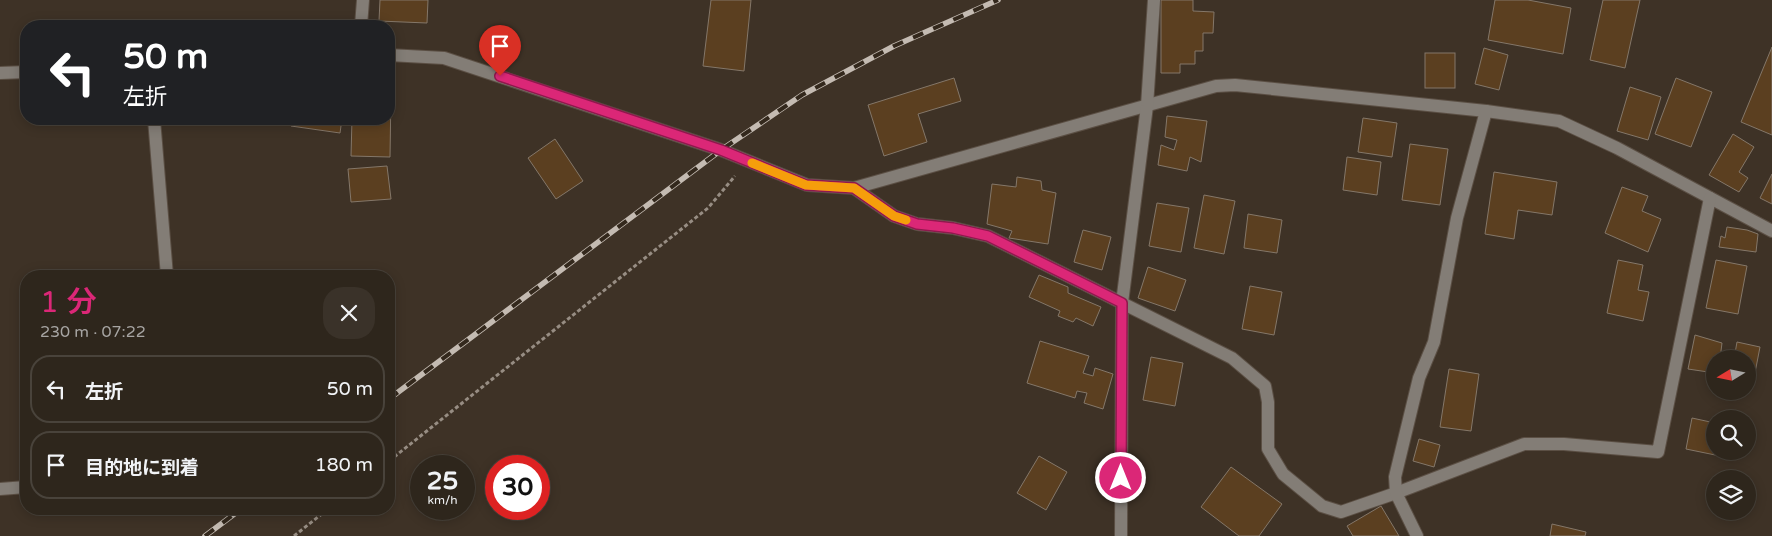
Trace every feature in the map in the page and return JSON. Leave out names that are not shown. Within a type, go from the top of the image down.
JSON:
[{"type":"street","points":[[361,20],[363,0]]},
{"type":"street","points":[[1121,536],[1122,303],[1147,106],[1154,0]]},
{"type":"street","points":[[395,54],[444,58],[721,150],[806,185],[854,188],[1216,86],[1235,85],[1486,110],[1559,121],[1617,148],[1772,231]]},
{"type":"street","points":[[0,73],[20,72]]},
{"type":"street","points":[[1416,536],[1396,493],[1395,477],[1419,378],[1434,342],[1457,218],[1486,110]]},
{"type":"street","points":[[154,125],[167,270]]},
{"type":"street","points":[[854,188],[894,216],[917,224],[953,228],[988,236],[1232,358],[1265,386],[1268,402],[1268,449],[1283,474],[1322,506],[1340,512],[1396,493],[1524,444],[1564,444],[1658,452],[1710,198]]},
{"type":"street","points":[[0,488],[20,487]]},
{"type":"path","points":[[395,456],[708,208],[748,161]]},
{"type":"path","points":[[294,536],[320,515]]},
{"type":"building","points":[[380,0],[428,0],[427,23],[379,20]]},
{"type":"building","points":[[711,0],[751,0],[744,71],[703,66]]},
{"type":"building","points":[[1161,0],[1193,0],[1193,11],[1214,12],[1213,33],[1203,33],[1203,51],[1195,51],[1195,64],[1180,64],[1180,73],[1161,73]]},
{"type":"building","points":[[1495,0],[1528,0],[1571,8],[1563,54],[1488,40]]},
{"type":"building","points":[[1603,0],[1640,0],[1625,68],[1590,60]]},
{"type":"building","points":[[1772,47],[1772,135],[1741,122]]},
{"type":"building","points":[[1484,48],[1508,55],[1499,90],[1475,84]]},
{"type":"building","points":[[1425,53],[1455,53],[1455,88],[1425,88]]},
{"type":"building","points":[[954,78],[961,101],[918,114],[927,142],[884,156],[868,105]]},
{"type":"building","points":[[1676,78],[1712,92],[1691,147],[1655,134]]},
{"type":"building","points":[[1630,87],[1661,97],[1648,140],[1617,131]]},
{"type":"building","points":[[1167,116],[1207,121],[1201,162],[1190,157],[1187,171],[1158,165],[1161,145],[1174,150],[1177,140],[1165,137]]},
{"type":"building","points":[[1363,118],[1397,123],[1392,157],[1358,152]]},
{"type":"building","points":[[291,125],[341,125],[340,133]]},
{"type":"building","points":[[352,125],[390,125],[390,157],[351,156]]},
{"type":"building","points":[[1733,134],[1754,147],[1739,172],[1748,178],[1739,192],[1709,175]]},
{"type":"building","points":[[555,139],[583,181],[556,199],[528,158]]},
{"type":"building","points":[[1410,144],[1448,149],[1440,205],[1402,200]]},
{"type":"building","points":[[1347,157],[1381,162],[1377,195],[1343,190]]},
{"type":"building","points":[[387,166],[391,199],[351,202],[348,169]]},
{"type":"building","points":[[1494,172],[1557,182],[1552,215],[1518,210],[1514,239],[1485,234]]},
{"type":"building","points":[[1772,174],[1772,204],[1760,198]]},
{"type":"building","points":[[1017,177],[1041,181],[1042,190],[1056,193],[1048,244],[1009,238],[1012,231],[987,224],[992,184],[1016,187]]},
{"type":"building","points":[[1622,187],[1648,196],[1642,211],[1661,219],[1648,252],[1605,233]]},
{"type":"building","points":[[1204,195],[1235,201],[1224,254],[1194,248]]},
{"type":"building","points":[[1157,203],[1189,208],[1181,252],[1149,246]]},
{"type":"building","points":[[1248,214],[1282,220],[1277,253],[1244,248]]},
{"type":"building","points":[[1727,227],[1758,234],[1756,252],[1719,247],[1721,236],[1725,238]]},
{"type":"building","points":[[1083,230],[1111,237],[1102,270],[1074,262]]},
{"type":"building","points":[[1618,260],[1643,265],[1638,290],[1649,292],[1643,321],[1607,313]]},
{"type":"building","points":[[1716,260],[1747,266],[1738,314],[1706,308]]},
{"type":"building","points":[[1148,267],[1186,280],[1175,311],[1138,298]]},
{"type":"building","points":[[1039,275],[1068,287],[1068,293],[1101,307],[1093,326],[1076,318],[1073,322],[1058,316],[1060,311],[1029,297]]},
{"type":"building","points":[[1250,286],[1282,292],[1274,335],[1242,329]]},
{"type":"building","points":[[1695,335],[1722,343],[1721,350],[1706,350],[1706,372],[1688,369]]},
{"type":"building","points":[[1040,341],[1089,356],[1083,373],[1093,376],[1095,368],[1113,374],[1103,409],[1084,403],[1087,393],[1077,391],[1075,398],[1027,383]]},
{"type":"building","points":[[1737,342],[1760,347],[1756,368],[1756,350],[1736,350]]},
{"type":"building","points":[[1151,357],[1183,363],[1175,406],[1143,400]]},
{"type":"building","points":[[1449,369],[1479,374],[1471,431],[1440,427]]},
{"type":"building","points":[[1692,418],[1706,421],[1706,453],[1686,449]]},
{"type":"building","points":[[1419,439],[1440,445],[1434,467],[1413,461]]},
{"type":"building","points":[[1039,456],[1067,472],[1046,510],[1017,493]]},
{"type":"building","points":[[1231,467],[1282,504],[1259,536],[1239,536],[1201,507]]},
{"type":"building","points":[[1381,506],[1399,536],[1353,536],[1347,526]]},
{"type":"building","points":[[1552,524],[1586,532],[1585,536],[1550,536]]},
{"type":"railway","points":[[395,394],[721,150],[802,95],[894,46],[998,0]]},
{"type":"railway","points":[[205,536],[233,515]]},
{"type":"slow traffic","points":[[752,163],[806,185],[854,188],[894,216],[906,220]]},
{"type":"route","points":[[500,76],[721,150],[806,185],[854,188],[894,216],[917,224],[953,228],[988,236],[1122,303],[1121,478]]}]
